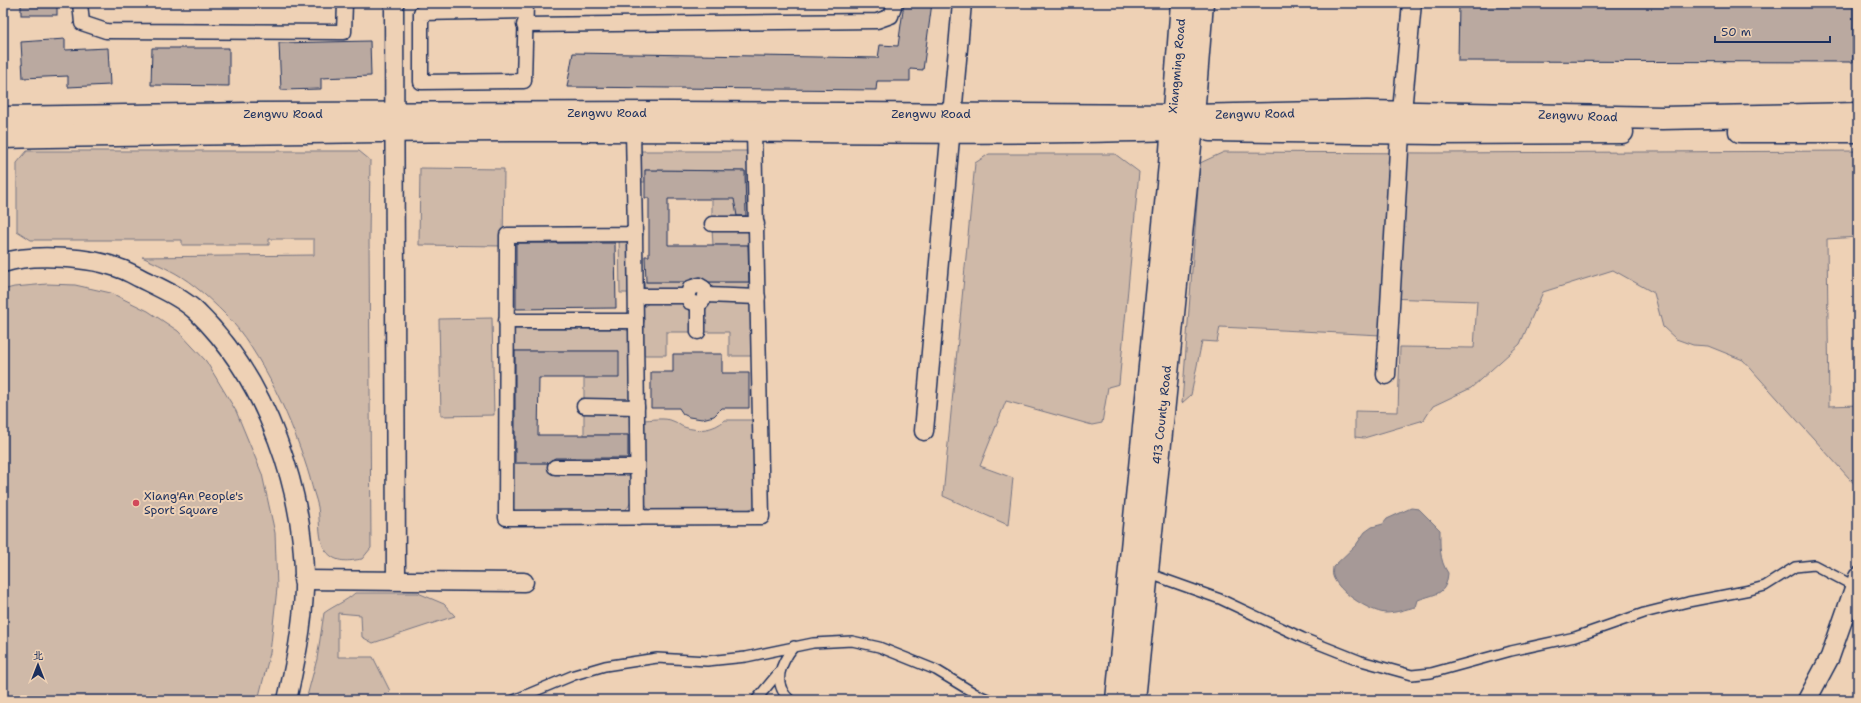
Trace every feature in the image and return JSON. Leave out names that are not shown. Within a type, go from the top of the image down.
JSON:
[{"type":"street","points":[[80,3],[82,23],[106,31],[344,32],[345,3]]},
{"type":"street","points":[[394,3],[396,580]]},
{"type":"street","points":[[524,25],[638,22],[877,21],[892,16],[895,3]]},
{"type":"street","points":[[924,431],[962,3]]},
{"type":"street","name":"Xiangming Road","points":[[1182,3],[1182,122]]},
{"type":"street","name":"Xiangming Road","points":[[1182,122],[1202,3]]},
{"type":"street","points":[[1386,374],[1401,123],[1412,3]]},
{"type":"street","points":[[525,7],[524,81],[421,82],[421,13],[525,7]]},
{"type":"street","name":"Zengwu Road","points":[[3,118],[394,123],[1182,122],[1367,112],[1401,123],[1858,131]]},
{"type":"street","name":"Zengwu Road","points":[[1401,123],[1858,114]]},
{"type":"street","name":"Zengwu Road","points":[[3,137],[394,123],[633,131],[754,131],[951,122]]},
{"type":"street","name":"413 County Road","points":[[1134,700],[1147,573],[1182,122]]},
{"type":"street","name":"413 County Road","points":[[1117,700],[1169,172],[1182,122]]},
{"type":"street","points":[[633,131],[638,518]]},
{"type":"street","points":[[635,234],[507,235],[506,518],[762,517],[754,131]]},
{"type":"street","points":[[712,224],[757,224]]},
{"type":"street","points":[[3,263],[47,257],[79,259],[120,268],[161,288],[196,311],[227,346],[255,392],[287,466],[301,530],[303,580],[296,657],[286,700]]},
{"type":"street","points":[[636,296],[697,298],[758,296]]},
{"type":"street","points":[[697,298],[698,332]]},
{"type":"street","points":[[506,321],[636,321]]},
{"type":"street","points":[[584,406],[637,407]]},
{"type":"street","points":[[555,468],[637,468]]},
{"type":"street","points":[[303,580],[524,582]]},
{"type":"street","points":[[1807,700],[1830,657],[1856,582]]},
{"type":"lane","points":[[1147,573],[1220,599],[1303,638],[1361,661],[1412,674],[1431,673],[1510,651],[1575,637],[1644,613],[1765,586],[1795,566],[1814,565],[1856,582]]},
{"type":"lane","points":[[514,700],[574,674],[604,666],[657,658],[707,661],[746,657],[813,643],[852,641],[879,647],[936,670],[974,693],[990,700]]},
{"type":"lane","points":[[790,700],[784,694],[780,685],[780,671],[784,659],[794,646]]},
{"type":"lane","points":[[756,700],[780,671]]},
{"type":"shaded area","points":[[27,151],[359,151],[370,160],[369,238],[371,548],[362,559],[348,561],[338,560],[330,555],[323,547],[320,536],[319,512],[304,458],[296,437],[276,391],[264,368],[238,328],[213,302],[182,277],[142,257],[314,255],[314,239],[269,239],[269,245],[182,245],[182,240],[31,240],[17,231],[17,163]]},
{"type":"shaded area","points":[[638,151],[751,151],[753,220],[712,220],[712,199],[735,198],[736,209],[746,206],[745,171],[645,170],[645,182],[639,182]]},
{"type":"shaded area","points":[[1858,151],[1858,237],[1827,239],[1829,406],[1858,405],[1858,488],[1743,360],[1708,346],[1693,345],[1676,339],[1663,327],[1654,293],[1613,270],[1543,292],[1520,344],[1471,388],[1433,406],[1424,420],[1364,438],[1355,437],[1355,411],[1398,412],[1400,347],[1474,348],[1477,301],[1384,298],[1381,335],[1220,327],[1217,342],[1202,341],[1191,395],[1182,403],[1200,163],[1224,152],[1432,153]]},
{"type":"shaded area","points":[[989,154],[1115,154],[1139,172],[1119,384],[1108,387],[1102,423],[1092,425],[1006,401],[980,466],[1013,478],[1008,525],[943,496],[975,163]]},
{"type":"shaded area","points":[[420,168],[504,169],[503,246],[419,245]]},
{"type":"shaded area","points":[[753,228],[750,290],[645,290],[644,282],[749,282],[748,245],[713,245],[712,229]]},
{"type":"shaded area","points":[[619,236],[632,236],[632,293],[620,293]]},
{"type":"shaded area","name":"Xiang'An People's Sport Square","points":[[47,284],[75,285],[111,293],[148,311],[178,331],[206,361],[236,411],[262,474],[275,533],[277,588],[270,653],[258,700],[3,700],[3,290],[14,287]]},
{"type":"shaded area","points":[[713,301],[748,302],[753,308],[753,356],[729,356],[729,332],[704,332],[704,308]]},
{"type":"shaded area","points":[[686,302],[692,310],[692,332],[666,332],[666,355],[644,355],[643,307],[649,303]]},
{"type":"shaded area","points":[[492,318],[494,415],[441,416],[439,319]]},
{"type":"shaded area","points":[[510,329],[621,329],[631,331],[633,400],[584,399],[584,378],[619,351],[513,351],[513,463],[548,463],[548,472],[632,472],[632,495],[626,510],[621,513],[523,515],[515,511],[509,502]]},
{"type":"shaded area","points":[[584,412],[632,413],[632,463],[628,463],[628,435],[584,435]]},
{"type":"shaded area","points":[[666,419],[689,429],[700,430],[716,426],[725,420],[755,420],[757,499],[754,507],[746,511],[656,513],[648,509],[644,503],[642,420]]},
{"type":"shaded area","points":[[1411,508],[1419,509],[1440,530],[1443,563],[1448,573],[1445,586],[1439,592],[1418,600],[1416,607],[1385,613],[1371,609],[1355,600],[1341,588],[1333,576],[1333,567],[1356,545],[1365,532],[1372,527],[1383,524],[1387,519]]},
{"type":"shaded area","points":[[355,593],[418,593],[444,604],[455,616],[373,643],[362,637],[361,615],[338,613],[338,657],[373,657],[390,691],[376,700],[306,700],[317,659],[324,613]]},
{"type":"building","points":[[21,3],[57,3],[57,15],[21,15]]},
{"type":"building","points":[[904,3],[932,3],[923,70],[910,69],[910,81],[877,81],[876,90],[567,87],[573,53],[878,58],[880,45],[898,46]]},
{"type":"building","points":[[1459,3],[1853,3],[1853,62],[1458,61]]},
{"type":"building","points":[[65,39],[65,50],[108,48],[110,85],[68,87],[68,76],[23,78],[21,42]]},
{"type":"building","points":[[370,41],[371,76],[321,78],[321,89],[281,90],[279,43]]},
{"type":"building","points":[[152,48],[229,48],[229,86],[151,85]]},
{"type":"building","points":[[645,170],[745,171],[746,216],[737,216],[734,199],[668,199],[668,245],[748,245],[749,282],[709,282],[700,277],[684,282],[646,282],[645,256],[649,256],[649,198],[645,198]]},
{"type":"building","points":[[516,243],[615,243],[616,308],[516,309]]},
{"type":"building","points":[[515,351],[619,351],[619,378],[539,378],[538,435],[628,435],[628,458],[555,458],[547,463],[515,463]]},
{"type":"building","points":[[673,354],[722,354],[722,373],[749,373],[749,408],[722,408],[714,416],[702,419],[689,417],[683,414],[679,408],[651,408],[651,372],[673,372]]},
{"type":"place","name":"Xiang'An People's Sport Square","points":[[136,503]]}]
